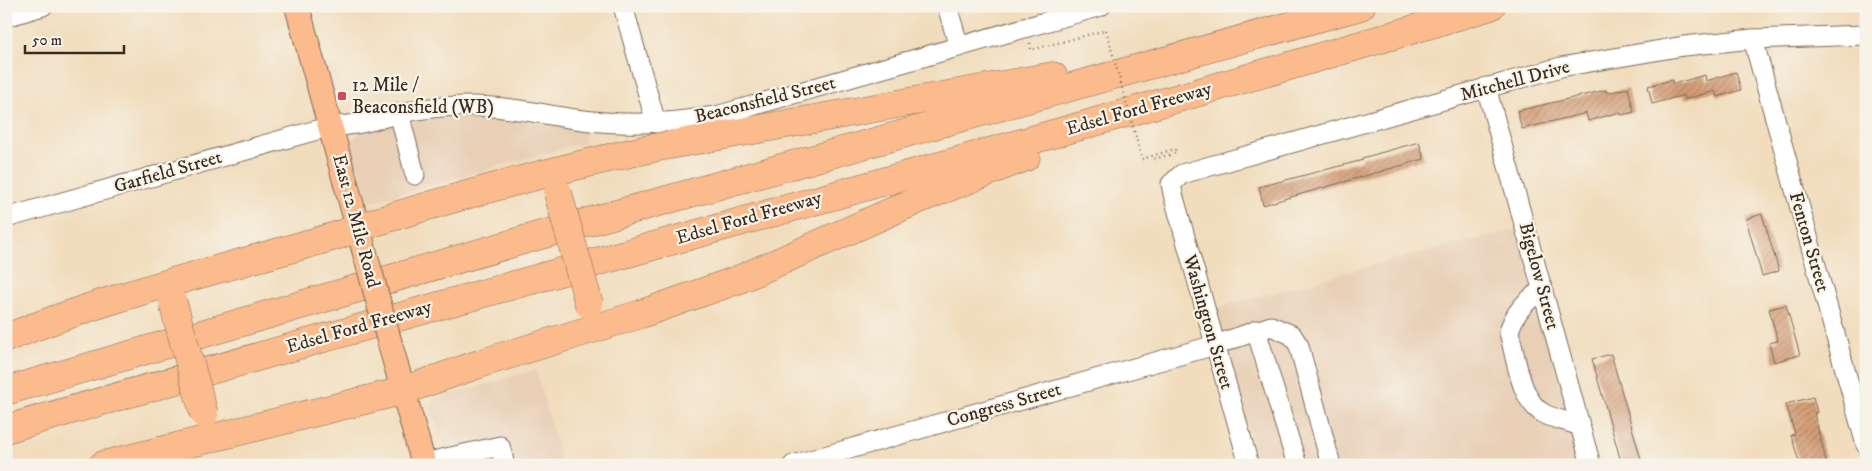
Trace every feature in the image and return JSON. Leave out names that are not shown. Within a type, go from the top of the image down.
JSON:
[{"type":"highway","points":[[6,338],[79,311],[178,291],[360,237],[548,185],[653,148],[1043,78],[1092,67],[1267,19],[1338,6]]},
{"type":"highway","name":"Edsel Ford Freeway","points":[[6,391],[541,235],[1360,6]]},
{"type":"highway","name":"Edsel Ford Freeway","points":[[6,429],[266,353],[1151,106],[1491,6]]},
{"type":"highway","points":[[102,465],[402,391],[464,369],[582,333],[740,279],[922,198],[1036,153],[1098,132],[1151,106]]},
{"type":"highway","points":[[548,185],[589,304],[589,320],[582,333]]},
{"type":"highway","points":[[178,291],[204,414],[212,427],[228,434]]},
{"type":"main road","name":"East 12 Mile Road","points":[[297,6],[402,391],[424,464]]},
{"type":"street","points":[[6,17],[43,6]]},
{"type":"street","points":[[624,6],[656,123]]},
{"type":"street","points":[[947,6],[958,47]]},
{"type":"street","name":"Beaconsfield Street","points":[[331,126],[353,126],[399,113],[471,106],[504,108],[584,120],[656,123],[720,115],[1102,6]]},
{"type":"street","name":"Mitchell Drive","points":[[1175,179],[1198,168],[1486,87],[1561,68],[1619,56],[1753,39],[1866,35]]},
{"type":"street","name":"Fenton Street","points":[[1753,39],[1866,445]]},
{"type":"street","name":"Bigelow Street","points":[[1486,87],[1591,465]]},
{"type":"street","points":[[399,113],[415,175]]},
{"type":"street","name":"Garfield Street","points":[[6,218],[331,126]]},
{"type":"street","name":"Washington Street","points":[[1175,179],[1171,184],[1173,194],[1249,465]]},
{"type":"street","points":[[1543,289],[1524,303],[1511,324],[1509,332],[1524,388],[1527,397],[1534,407],[1545,414],[1580,426]]},
{"type":"street","name":"Congress Street","points":[[793,465],[1215,345],[1271,326],[1282,329],[1292,335],[1299,346],[1331,465]]},
{"type":"street","points":[[1256,330],[1297,465]]},
{"type":"street","points":[[424,464],[468,459],[500,446],[505,465]]},
{"type":"path","points":[[1025,28],[1032,50],[1106,30],[1142,160],[1175,149],[1176,153],[1151,160]]},
{"type":"shaded area","points":[[477,115],[585,130],[585,142],[371,202],[365,195],[350,146],[351,141],[359,134],[414,120]]},
{"type":"shaded area","points":[[1518,229],[1583,465],[1258,465],[1214,309],[1384,262]]},
{"type":"shaded area","points":[[536,370],[562,465],[447,465],[432,410],[434,399]]},
{"type":"building","points":[[1736,72],[1741,90],[1717,97],[1715,91],[1685,99],[1684,95],[1652,104],[1648,86],[1672,80],[1673,84],[1705,75],[1706,81]]},
{"type":"building","points":[[1628,88],[1634,112],[1621,115],[1620,112],[1588,121],[1586,113],[1522,129],[1517,111],[1606,90],[1607,93]]},
{"type":"building","points":[[1419,142],[1424,159],[1263,205],[1259,187],[1363,160],[1362,158]]},
{"type":"building","points":[[1762,214],[1779,271],[1762,276],[1746,219]]},
{"type":"building","points":[[1786,305],[1800,355],[1774,362],[1769,343],[1778,341],[1769,309]]},
{"type":"building","points":[[1611,354],[1642,463],[1636,465],[1622,465],[1592,359]]},
{"type":"building","points":[[1813,397],[1817,412],[1814,413],[1827,465],[1800,465],[1791,435],[1795,434],[1786,404]]},
{"type":"place","name":"12 Mile / Beaconsfield (WB)","points":[[342,96]]}]
